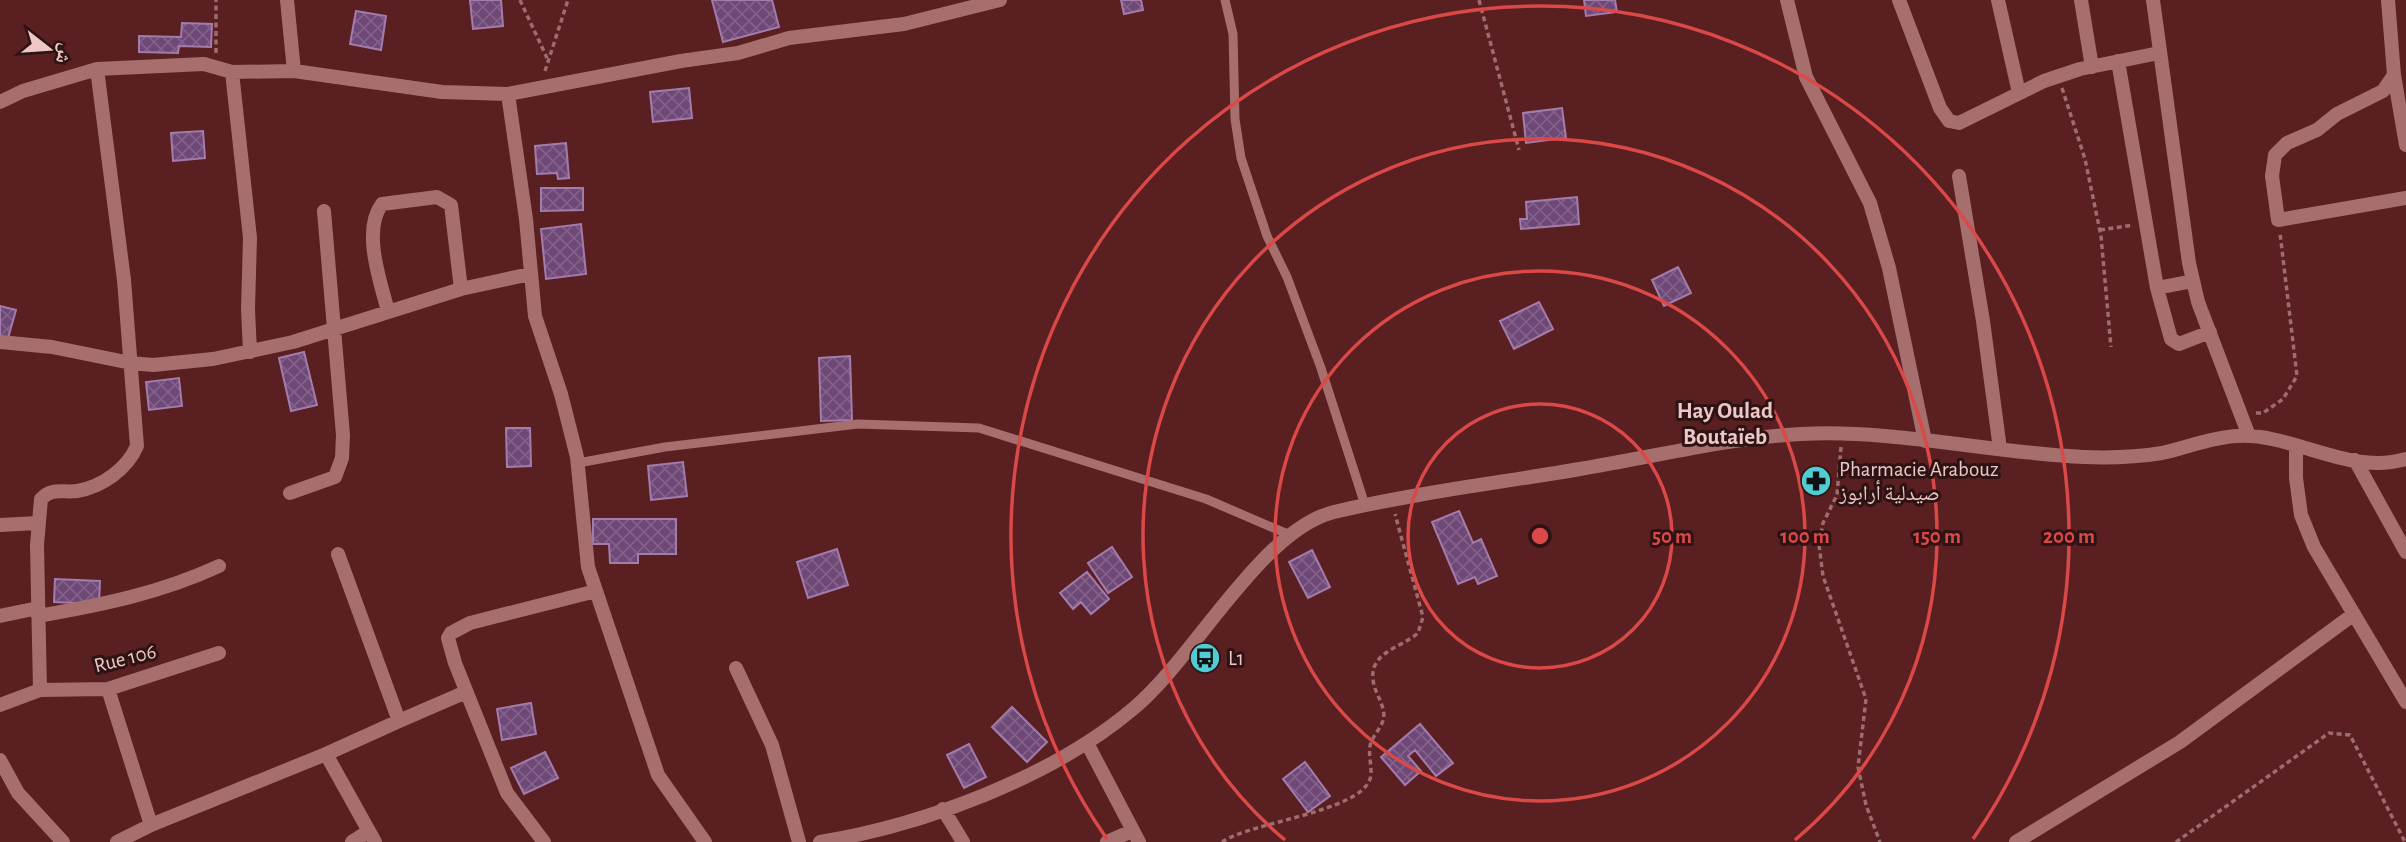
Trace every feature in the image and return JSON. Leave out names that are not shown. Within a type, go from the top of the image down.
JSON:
[{"type":"street","points":[[287,0],[293,71]]},
{"type":"street","points":[[0,102],[23,91],[97,69],[216,65],[232,72],[293,71],[443,92],[509,94],[708,56],[738,53],[789,38],[904,24],[1000,0]]},
{"type":"street","points":[[1787,0],[1806,77],[1870,203],[1889,268],[1925,441]]},
{"type":"street","points":[[1899,0],[1940,108],[1948,121],[1959,123],[2058,76],[2159,53]]},
{"type":"street","points":[[1998,0],[2019,93]]},
{"type":"street","points":[[2081,0],[2092,67]]},
{"type":"street","points":[[2152,0],[2193,281],[2249,436]]},
{"type":"street","points":[[2388,0],[2393,75],[2406,145]]},
{"type":"street","points":[[2119,61],[2157,288],[2171,339],[2179,344],[2210,332]]},
{"type":"street","points":[[40,690],[37,523],[41,499],[46,493],[89,488],[121,471],[132,459],[138,446],[116,207],[97,69]]},
{"type":"street","points":[[232,72],[250,227],[250,352]]},
{"type":"street","points":[[2393,75],[2383,91],[2337,114],[2316,130],[2287,143],[2275,155],[2272,176],[2278,220],[2406,198]]},
{"type":"street","points":[[509,94],[526,219],[535,316],[561,394],[578,463],[586,549],[596,591],[658,775],[705,842]]},
{"type":"street","points":[[1959,176],[1983,321],[2000,449]]},
{"type":"street","points":[[387,311],[373,227],[375,214],[382,204],[437,197],[450,205],[461,289]]},
{"type":"street","points":[[290,493],[335,477],[342,458],[343,435],[324,211]]},
{"type":"street","points":[[0,342],[52,347],[131,363],[176,363],[250,352],[335,330],[461,289],[530,274]]},
{"type":"street","points":[[2157,288],[2193,281]]},
{"type":"street","points":[[820,842],[858,836],[943,809],[1038,769],[1087,743],[1135,707],[1182,661],[1258,565],[1290,535],[1326,514],[1391,500],[1752,437],[1807,433],[1925,441],[2087,457],[2156,454],[2232,436],[2249,436],[2371,463],[2406,459]]},
{"type":"street","points":[[2296,447],[2301,515],[2314,547],[2406,702]]},
{"type":"street","points":[[2356,460],[2406,552]]},
{"type":"street","points":[[0,525],[37,523]]},
{"type":"street","points":[[338,554],[399,721]]},
{"type":"street","points":[[0,616],[114,603],[190,580],[219,566]]},
{"type":"street","points":[[544,842],[507,793],[450,647],[451,632],[470,623],[596,591]]},
{"type":"street","points":[[2016,842],[2180,742],[2354,614]]},
{"type":"street","name":"Rue 106","points":[[0,705],[40,690],[108,689],[219,653]]},
{"type":"street","points":[[736,668],[772,746],[799,842]]},
{"type":"street","points":[[108,689],[150,825]]},
{"type":"street","points":[[117,842],[150,825],[326,754],[466,692]]},
{"type":"street","points":[[1087,743],[1135,836],[1107,842]]},
{"type":"street","points":[[326,754],[372,836],[352,842]]},
{"type":"street","points":[[0,760],[18,793],[63,842]]},
{"type":"street","points":[[943,809],[963,842]]},
{"type":"lane","points":[[1225,0],[1233,34],[1235,119],[1241,159],[1267,236],[1287,277],[1321,368],[1365,505]]},
{"type":"lane","points":[[578,463],[665,447],[858,424],[979,428],[1206,499],[1290,535]]},
{"type":"path","points":[[216,0],[216,65]]},
{"type":"path","points":[[520,0],[548,60]]},
{"type":"path","points":[[543,87],[548,60],[568,0]]},
{"type":"path","points":[[1479,0],[1519,150]]},
{"type":"path","points":[[2058,76],[2085,159],[2097,218],[2112,347]]},
{"type":"path","points":[[2242,415],[2263,413],[2283,399],[2297,376],[2278,220]]},
{"type":"path","points":[[1842,435],[1839,485],[1823,523],[1819,545],[1823,576],[1866,699],[1858,767],[1866,805],[1880,842]]},
{"type":"path","points":[[1222,842],[1240,831],[1340,803],[1361,790],[1369,780],[1370,748],[1384,717],[1373,684],[1373,669],[1388,650],[1418,633],[1423,617],[1391,500]]},
{"type":"path","points":[[2176,842],[2329,733],[2340,732],[2350,735],[2405,842]]},
{"type":"building","points":[[470,0],[501,0],[503,26],[473,29]]},
{"type":"building","points":[[712,0],[772,0],[779,27],[723,42]]},
{"type":"building","points":[[1121,0],[1141,0],[1143,10],[1124,14]]},
{"type":"building","points":[[1584,0],[1615,0],[1617,12],[1586,16]]},
{"type":"building","points":[[356,11],[386,16],[381,50],[350,44]]},
{"type":"building","points":[[182,23],[212,24],[211,47],[179,46],[178,53],[139,52],[139,36],[181,37]]},
{"type":"building","points":[[689,88],[692,118],[653,122],[650,92]]},
{"type":"building","points":[[1562,108],[1566,138],[1526,143],[1523,113]]},
{"type":"building","points":[[203,131],[205,158],[173,161],[171,133]]},
{"type":"building","points":[[566,143],[569,178],[558,179],[557,173],[537,174],[535,146]]},
{"type":"building","points":[[541,188],[583,188],[583,210],[541,211]]},
{"type":"building","points":[[1577,197],[1579,224],[1521,229],[1520,219],[1527,219],[1526,202]]},
{"type":"building","points":[[581,224],[586,274],[546,279],[541,229]]},
{"type":"building","points":[[1678,267],[1691,293],[1664,306],[1652,280]]},
{"type":"building","points":[[1539,302],[1553,329],[1514,349],[1500,321]]},
{"type":"building","points":[[0,306],[16,310],[8,338],[0,336]]},
{"type":"building","points":[[304,352],[317,405],[291,411],[279,358]]},
{"type":"building","points":[[850,356],[852,420],[821,421],[819,358]]},
{"type":"building","points":[[179,378],[182,406],[149,410],[146,382]]},
{"type":"building","points":[[506,428],[530,428],[531,466],[507,467]]},
{"type":"building","points":[[683,462],[687,496],[651,500],[648,466]]},
{"type":"building","points":[[1459,511],[1473,543],[1481,539],[1497,576],[1478,584],[1475,577],[1458,584],[1432,522]]},
{"type":"building","points":[[593,519],[676,519],[676,554],[638,554],[638,563],[610,563],[609,544],[593,544]]},
{"type":"building","points":[[1112,547],[1132,577],[1108,593],[1088,563]]},
{"type":"building","points":[[837,549],[848,585],[808,598],[797,562]]},
{"type":"building","points":[[1312,550],[1330,587],[1308,598],[1289,562]]},
{"type":"building","points":[[1087,572],[1109,599],[1091,614],[1081,602],[1073,609],[1060,593]]},
{"type":"building","points":[[55,579],[100,581],[99,604],[54,602]]},
{"type":"building","points":[[531,703],[536,734],[502,740],[497,709]]},
{"type":"building","points":[[1012,707],[1047,742],[1027,762],[992,727]]},
{"type":"building","points":[[1420,724],[1453,763],[1436,776],[1415,750],[1408,756],[1421,771],[1405,785],[1381,757]]},
{"type":"building","points":[[969,744],[986,777],[964,788],[947,755]]},
{"type":"building","points":[[545,752],[558,778],[524,794],[511,768]]},
{"type":"building","points":[[1305,762],[1330,796],[1308,812],[1283,779]]},
{"type":"place","name":"Pharmacie Arabouz صيدلية أرابوز","points":[[1816,481]]},
{"type":"place","name":"L1","points":[[1205,658]]},
{"type":"district","name":"Hay Oulad Boutaïeb","points":[[1725,423]]}]
